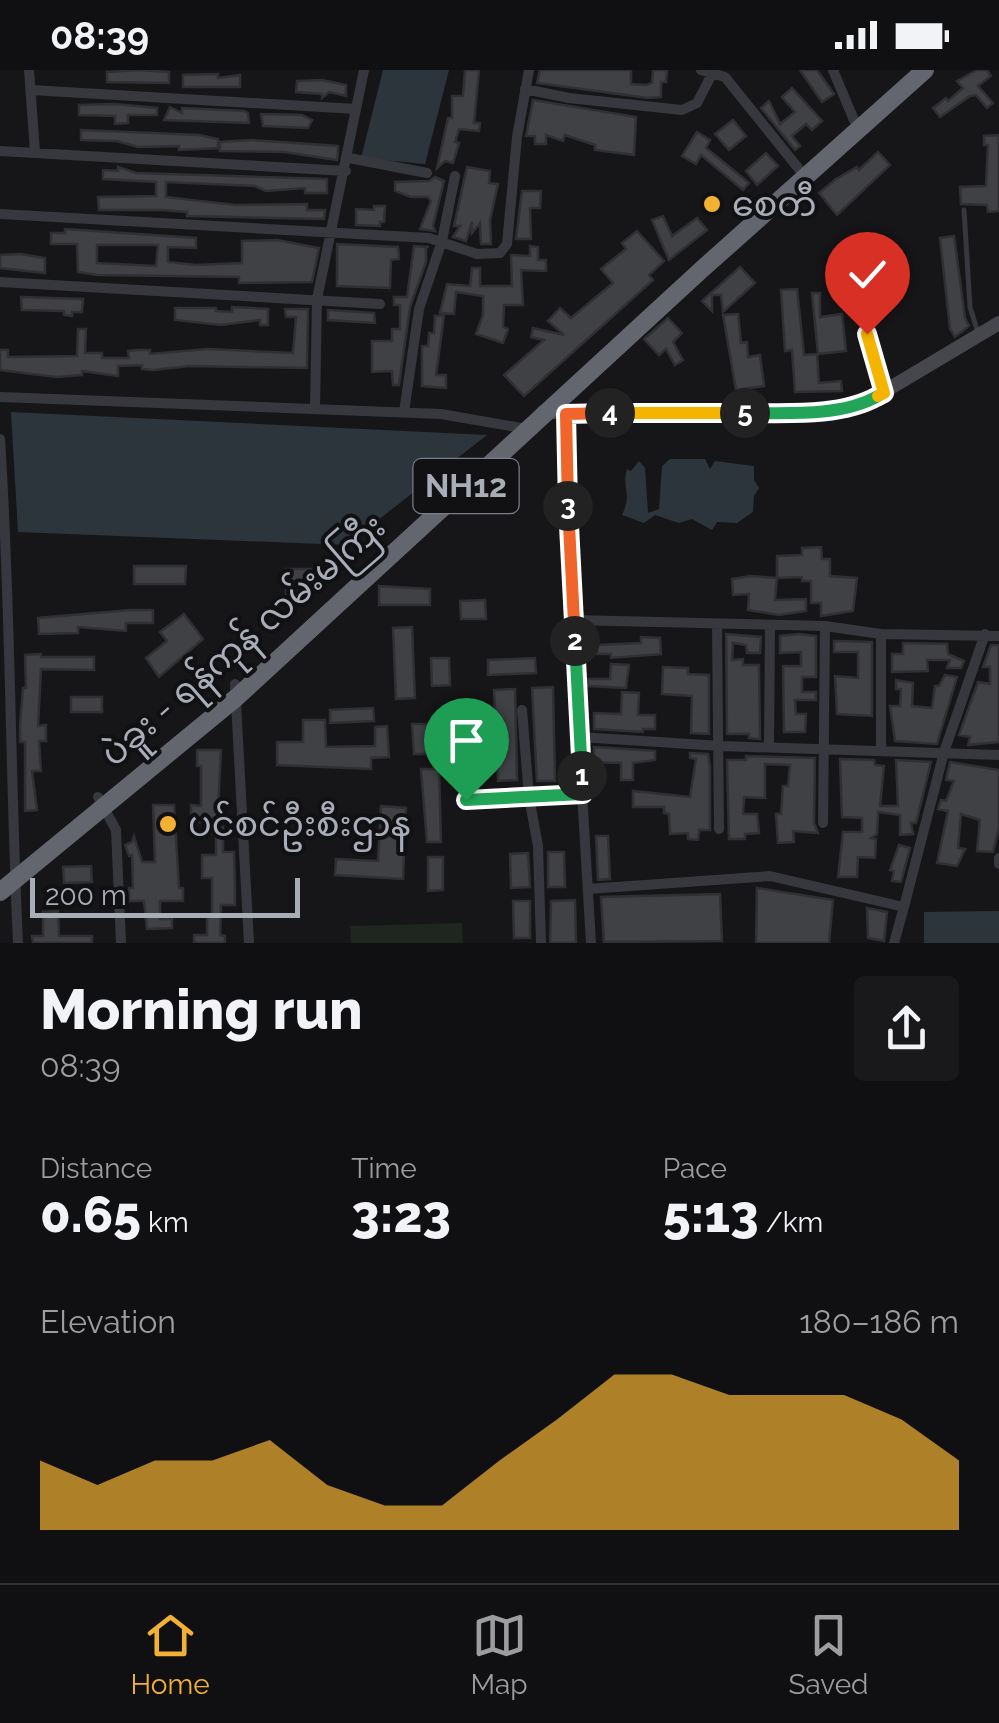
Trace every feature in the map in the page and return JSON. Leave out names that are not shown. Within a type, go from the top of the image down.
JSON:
[{"type":"highway","name":"ပဲခူး - ရန်ကုန် လမ်းမကြီး","points":[[550,413],[800,169],[908,70]]},
{"type":"highway","name":"ပဲခူး - ရန်ကုန် လမ်းမကြီး","points":[[0,892],[10,876],[236,691],[523,428],[550,413],[925,70]]},
{"type":"street","points":[[30,70],[35,152]]},
{"type":"street","points":[[315,408],[318,299],[364,70]]},
{"type":"street","points":[[0,214],[331,231],[442,242],[477,254],[500,254],[506,244],[530,70]]},
{"type":"street","points":[[833,70],[854,120]]},
{"type":"street","points":[[525,89],[569,98],[682,110],[698,102],[707,71],[724,78],[800,169]]},
{"type":"street","points":[[31,90],[356,109]]},
{"type":"street","points":[[0,151],[346,171]]},
{"type":"street","points":[[348,158],[427,172]]},
{"type":"street","points":[[404,412],[419,309],[442,242],[456,176]]},
{"type":"street","points":[[0,282],[380,304]]},
{"type":"street","points":[[591,943],[574,620],[550,413],[803,412],[865,403],[999,324]]},
{"type":"street","points":[[0,397],[441,414],[523,428]]},
{"type":"street","points":[[0,439],[4,707],[14,800],[10,876],[18,943]]},
{"type":"street","points":[[574,620],[824,626],[881,634],[999,636]]},
{"type":"street","points":[[717,624],[719,830]]},
{"type":"street","points":[[769,746],[770,625]]},
{"type":"street","points":[[822,823],[824,626]]},
{"type":"street","points":[[880,750],[881,634]]},
{"type":"street","points":[[894,943],[944,752],[985,634]]},
{"type":"street","points":[[236,691],[248,943]]},
{"type":"street","points":[[522,710],[529,797],[538,846],[542,943]]},
{"type":"street","points":[[580,737],[999,755]]},
{"type":"street","points":[[466,800],[583,794]]},
{"type":"street","points":[[0,800],[14,800]]},
{"type":"street","points":[[101,800],[116,830],[122,943]]},
{"type":"street","points":[[588,889],[770,876],[904,908]]},
{"type":"lane","points":[[964,210],[970,307],[978,336]]},
{"type":"lane","points":[[884,288],[867,334],[884,393]]},
{"type":"shaded area","points":[[383,70],[449,70],[425,164],[361,158]]},
{"type":"shaded area","points":[[11,412],[487,435],[346,545],[18,532]]},
{"type":"shaded area","points":[[670,459],[705,459],[710,469],[715,461],[754,466],[754,480],[759,488],[753,512],[737,523],[717,522],[712,530],[692,519],[679,523],[655,515],[644,523],[622,515],[627,501],[627,469],[631,471],[639,461],[645,468],[648,513],[659,509],[662,466]]},
{"type":"shaded area","points":[[999,911],[999,943],[924,943],[924,912]]},
{"type":"shaded area","points":[[462,923],[463,943],[351,943],[350,926]]},
{"type":"building","points":[[465,70],[479,70],[474,123],[480,123],[479,131],[459,129],[453,163],[445,161],[437,168],[448,118],[452,118],[452,96],[463,96]]},
{"type":"building","points":[[540,70],[631,70],[631,84],[647,85],[652,83],[653,70],[667,70],[666,82],[661,82],[661,97],[648,98],[537,83]]},
{"type":"building","points":[[800,70],[817,70],[834,94],[822,102]]},
{"type":"building","points":[[977,70],[987,70],[991,76],[978,86],[993,103],[987,108],[976,95],[970,96],[940,117],[933,108],[963,88],[957,81]]},
{"type":"building","points":[[107,72],[169,72],[169,83],[107,82]]},
{"type":"building","points":[[218,74],[218,78],[240,75],[240,87],[183,87],[183,75]]},
{"type":"building","points":[[322,80],[346,85],[346,96],[329,92],[322,98],[322,94],[296,92],[297,81]]},
{"type":"building","points":[[792,88],[822,121],[812,130],[806,124],[792,136],[800,146],[795,150],[761,108],[769,101],[780,124],[795,112],[782,97]]},
{"type":"building","points":[[533,100],[636,117],[634,155],[595,150],[595,145],[565,135],[563,141],[546,135],[546,144],[535,144],[535,136],[526,136]]},
{"type":"building","points":[[79,105],[157,108],[157,115],[128,115],[128,123],[115,124],[115,116],[79,115]]},
{"type":"building","points":[[170,107],[182,113],[182,108],[244,111],[249,123],[164,120]]},
{"type":"building","points":[[261,114],[302,115],[312,120],[308,128],[263,126]]},
{"type":"building","points":[[733,120],[746,136],[729,150],[715,134]]},
{"type":"building","points":[[81,130],[199,135],[218,139],[218,148],[179,150],[179,146],[138,147],[117,141],[81,140]]},
{"type":"building","points":[[697,132],[710,140],[706,148],[749,183],[743,190],[701,155],[696,164],[682,156]]},
{"type":"building","points":[[999,135],[999,211],[988,212],[987,205],[961,204],[960,187],[986,186],[988,145],[984,145],[984,136]]},
{"type":"building","points":[[251,140],[338,146],[337,160],[284,152],[220,151],[220,142]]},
{"type":"building","points":[[878,152],[890,165],[837,215],[819,193],[836,179],[857,167],[859,170]]},
{"type":"building","points":[[766,153],[778,166],[757,185],[746,171]]},
{"type":"building","points":[[118,167],[136,173],[327,179],[327,193],[305,193],[305,188],[266,191],[255,186],[166,182],[166,197],[235,205],[307,204],[307,210],[325,210],[324,219],[99,210],[98,197],[156,196],[156,182],[103,179],[103,170],[118,171]]},
{"type":"building","points":[[467,167],[490,171],[489,183],[498,184],[490,220],[491,244],[481,244],[480,223],[472,233],[472,222],[466,241],[453,237],[460,226],[454,226]]},
{"type":"building","points":[[435,177],[444,181],[435,231],[420,229],[431,201],[428,197],[411,197],[395,191],[395,182],[429,181]]},
{"type":"building","points":[[522,191],[541,191],[540,208],[530,208],[531,239],[516,239]]},
{"type":"building","points":[[374,206],[385,206],[384,222],[380,226],[356,225],[356,209],[374,210]]},
{"type":"building","points":[[663,216],[672,236],[697,218],[707,230],[669,260],[652,220]]},
{"type":"building","points":[[65,229],[196,238],[196,248],[168,247],[168,262],[196,265],[242,263],[242,241],[277,240],[319,248],[312,282],[239,283],[239,277],[97,275],[78,272],[77,244],[51,244],[51,233],[65,233]],"holes":[[[97,245],[158,245],[156,266],[97,263]]]},
{"type":"building","points":[[637,231],[664,261],[649,275],[653,280],[524,396],[504,375],[544,340],[531,337],[533,328],[564,335],[548,321],[560,308],[571,318],[613,283],[601,269],[626,249],[622,243]]},
{"type":"building","points":[[954,236],[969,326],[955,337],[950,329],[940,238]]},
{"type":"building","points":[[337,244],[398,247],[399,259],[391,260],[390,288],[337,286]]},
{"type":"building","points":[[414,246],[429,247],[410,307],[399,385],[393,385],[392,371],[372,372],[372,341],[392,341],[392,329],[400,329],[400,305],[394,305],[394,297],[407,297]]},
{"type":"building","points":[[530,246],[538,247],[538,260],[546,260],[546,271],[521,270],[523,305],[504,305],[503,327],[508,329],[503,343],[476,334],[483,315],[483,296],[456,292],[454,314],[440,313],[447,284],[470,286],[472,268],[480,268],[480,286],[512,286],[511,255],[530,256]]},
{"type":"building","points":[[0,255],[45,258],[45,273],[0,268]]},
{"type":"building","points":[[740,267],[755,283],[723,312],[721,295],[712,295],[712,311],[702,301]]},
{"type":"building","points":[[797,289],[804,355],[817,354],[819,383],[841,381],[842,391],[795,392],[792,350],[785,351],[781,290]]},
{"type":"building","points":[[812,293],[820,293],[820,317],[842,314],[846,351],[818,354]]},
{"type":"building","points":[[21,297],[83,299],[82,312],[72,312],[72,316],[64,315],[64,311],[22,310]]},
{"type":"building","points":[[232,307],[268,309],[268,325],[260,325],[260,320],[221,325],[175,320],[175,308],[232,312]]},
{"type":"building","points":[[285,309],[308,309],[307,368],[190,366],[153,370],[142,369],[142,365],[118,366],[118,376],[82,371],[82,375],[56,377],[0,370],[0,350],[8,350],[8,357],[77,356],[78,329],[86,329],[85,353],[102,353],[102,358],[129,358],[128,351],[139,350],[150,350],[150,354],[208,349],[293,353],[296,317],[286,317]]},
{"type":"building","points":[[328,310],[374,313],[375,323],[328,320]]},
{"type":"building","points":[[738,314],[741,343],[747,342],[748,357],[760,355],[764,386],[736,390],[723,315]]},
{"type":"building","points":[[435,316],[444,316],[436,375],[446,375],[446,388],[422,386],[422,346],[428,346],[429,333],[434,333]]},
{"type":"building","points":[[668,318],[682,333],[673,342],[683,360],[675,365],[666,349],[659,355],[644,339]]},
{"type":"building","points":[[821,547],[822,559],[830,559],[830,576],[857,578],[853,611],[821,616],[821,603],[811,603],[811,581],[802,581],[802,577],[777,578],[777,556],[802,555],[802,548]]},
{"type":"building","points":[[134,566],[186,566],[185,584],[134,584]]},
{"type":"building","points":[[286,569],[311,569],[311,595],[286,595]]},
{"type":"building","points":[[777,578],[775,600],[806,599],[806,611],[779,615],[748,610],[749,594],[733,595],[732,579]]},
{"type":"building","points":[[379,586],[430,589],[430,605],[379,605]]},
{"type":"building","points":[[485,600],[486,619],[461,619],[460,601]]},
{"type":"building","points":[[153,610],[153,623],[126,623],[126,631],[78,627],[78,633],[39,634],[38,618]]},
{"type":"building","points":[[184,614],[203,639],[159,677],[146,658],[167,641],[160,632]]},
{"type":"building","points":[[412,627],[415,698],[396,699],[393,628]]},
{"type":"building","points":[[726,634],[761,637],[760,653],[747,653],[746,645],[733,643],[732,660],[759,665],[760,739],[749,738],[749,734],[727,734]]},
{"type":"building","points":[[780,636],[816,636],[816,677],[802,677],[802,692],[816,692],[816,700],[795,700],[796,714],[806,714],[805,732],[784,732],[783,666],[801,666],[801,652],[780,653]]},
{"type":"building","points":[[641,637],[660,638],[661,654],[611,658],[611,654],[597,654],[597,645],[641,643]]},
{"type":"building","points":[[834,641],[872,642],[872,716],[837,714],[835,676],[858,678],[858,652],[834,652]]},
{"type":"building","points":[[903,643],[947,644],[948,654],[964,661],[961,668],[947,668],[950,660],[927,660],[928,671],[892,672],[892,654],[903,654]]},
{"type":"building","points":[[991,645],[999,645],[999,742],[968,745],[970,737],[959,735],[978,682],[990,684],[990,667],[983,667]]},
{"type":"building","points":[[25,655],[94,657],[94,670],[41,669],[38,726],[46,725],[46,741],[39,741],[41,771],[32,771],[37,810],[25,811],[25,742],[20,742],[20,726],[26,688]]},
{"type":"building","points":[[431,658],[449,658],[450,685],[432,686]]},
{"type":"building","points":[[535,658],[536,673],[488,675],[488,660]]},
{"type":"building","points":[[611,664],[629,665],[626,688],[588,686],[587,679],[610,679]]},
{"type":"building","points":[[663,667],[688,668],[688,674],[709,675],[709,734],[691,733],[692,696],[662,694]]},
{"type":"building","points":[[945,675],[957,677],[937,744],[895,741],[890,706],[900,706],[901,689],[896,689],[896,680],[913,683],[912,706],[932,708],[935,686]]},
{"type":"building","points":[[553,687],[555,781],[537,781],[532,688]]},
{"type":"building","points":[[515,689],[517,780],[498,781],[494,690]]},
{"type":"building","points":[[622,692],[639,693],[638,715],[655,715],[655,729],[594,729],[594,713],[621,714]]},
{"type":"building","points":[[71,697],[102,697],[102,712],[71,712]]},
{"type":"building","points":[[373,708],[374,721],[330,723],[330,710]]},
{"type":"building","points":[[303,720],[325,720],[326,747],[375,746],[375,727],[387,726],[389,757],[371,758],[371,769],[277,765],[277,742],[303,742]]},
{"type":"building","points":[[412,724],[431,724],[434,754],[414,754]]},
{"type":"building","points":[[594,747],[655,751],[655,760],[633,763],[633,780],[621,780],[621,763],[594,762]]},
{"type":"building","points":[[197,750],[221,750],[217,828],[223,827],[223,852],[234,852],[235,891],[235,905],[221,905],[220,935],[225,936],[225,943],[194,943],[194,935],[207,935],[207,916],[212,916],[212,878],[202,878],[202,855],[216,855],[216,834],[206,834],[205,822],[191,822],[191,805],[201,806]]},
{"type":"building","points":[[690,753],[708,754],[710,767],[710,830],[699,830],[698,840],[688,839],[688,833],[670,834],[669,814],[664,813],[664,807],[633,807],[633,791],[690,797],[696,759],[690,758]]},
{"type":"building","points":[[746,756],[815,758],[814,823],[818,833],[793,831],[794,842],[778,843],[776,814],[781,814],[783,786],[788,786],[790,765],[765,764],[765,798],[744,797],[743,814],[757,814],[759,833],[745,834],[745,839],[729,839],[727,760],[746,760]]},
{"type":"building","points":[[840,759],[874,760],[875,765],[884,766],[880,806],[898,806],[896,760],[931,762],[916,823],[911,823],[913,834],[900,835],[900,815],[878,812],[877,834],[871,838],[876,839],[875,858],[858,857],[857,877],[838,877],[843,832],[862,832],[862,818],[842,817]]},
{"type":"building","points":[[950,762],[999,770],[999,828],[993,852],[977,851],[980,820],[961,814],[958,848],[965,849],[957,866],[937,863],[948,811],[938,809],[954,781],[946,780]]},
{"type":"building","points":[[421,769],[439,769],[441,842],[427,842]]},
{"type":"building","points":[[153,805],[174,805],[183,901],[160,901],[160,919],[172,919],[172,928],[147,929],[144,901],[129,901],[129,888],[133,888],[132,855],[129,856],[125,845],[134,836],[142,862],[155,862]]},
{"type":"building","points":[[381,806],[406,808],[403,879],[335,875],[336,859],[378,861]]},
{"type":"building","points":[[596,836],[608,836],[610,879],[598,880]]},
{"type":"building","points":[[899,845],[910,848],[901,882],[892,881],[894,871],[890,870]]},
{"type":"building","points":[[548,852],[564,852],[565,887],[548,887]]},
{"type":"building","points":[[528,853],[530,887],[511,888],[510,854]]},
{"type":"building","points":[[428,857],[443,857],[443,890],[428,891]]},
{"type":"building","points":[[91,866],[92,882],[64,883],[63,867]]},
{"type":"building","points":[[757,888],[833,900],[829,943],[756,943]]},
{"type":"building","points":[[720,894],[722,941],[604,942],[601,897]]},
{"type":"building","points":[[575,900],[576,943],[550,943],[551,901]]},
{"type":"building","points":[[513,901],[530,901],[530,938],[514,938]]},
{"type":"building","points":[[867,908],[887,912],[884,941],[868,938]]},
{"type":"building","points":[[58,911],[59,936],[92,936],[92,943],[33,943],[32,936],[43,936],[43,912]]},
{"type":"place","name":"စေတီ","points":[[712,204]]},
{"type":"place","name":"ပင်စင်ဦးစီးဌာန","points":[[168,824]]},
{"type":"route","points":[[466,800],[583,794],[569,575],[566,414],[803,412],[865,403],[884,393],[867,334]]}]
